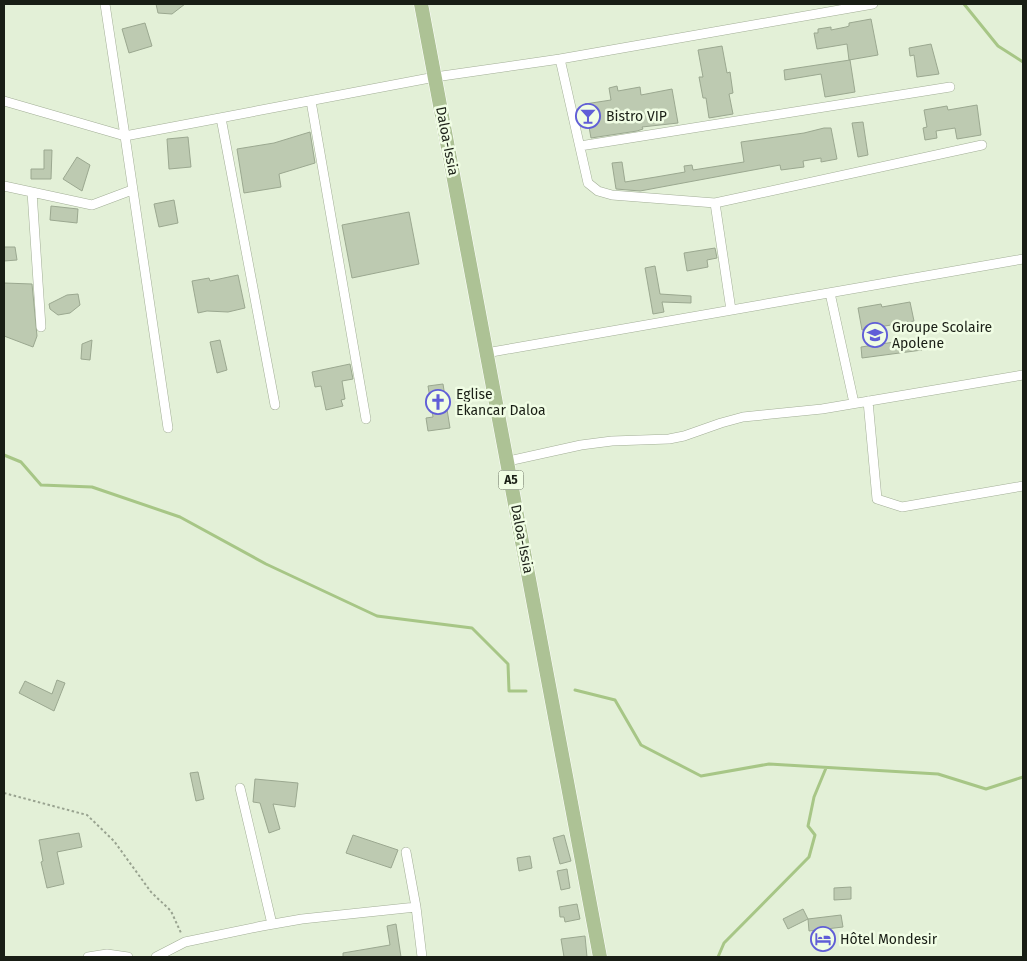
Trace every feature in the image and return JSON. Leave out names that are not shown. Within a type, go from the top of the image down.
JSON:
[{"type":"main road","name":"Daloa-Issia","points":[[421,4],[600,957]]},
{"type":"street","points":[[105,4],[168,428]]},
{"type":"street","points":[[4,101],[125,136],[435,77],[560,59],[873,4]]},
{"type":"street","points":[[560,59],[588,183],[598,191],[612,196],[715,203],[982,145]]},
{"type":"street","points":[[580,146],[950,87]]},
{"type":"street","points":[[311,101],[366,419]]},
{"type":"street","points":[[221,118],[275,405]]},
{"type":"street","points":[[4,186],[92,205],[132,190]]},
{"type":"street","points":[[32,192],[41,327]]},
{"type":"street","points":[[715,203],[731,310]]},
{"type":"street","points":[[486,353],[1023,259]]},
{"type":"street","points":[[830,293],[854,403]]},
{"type":"street","points":[[508,461],[582,445],[677,437],[743,417],[822,409],[1023,375]]},
{"type":"street","points":[[868,401],[877,499],[902,507],[1023,486]]},
{"type":"street","points":[[240,788],[272,924]]},
{"type":"street","points":[[406,852],[416,907],[422,957]]},
{"type":"street","points":[[156,957],[185,942],[272,924],[416,907]]},
{"type":"street","points":[[88,957],[108,954],[128,957]]},
{"type":"path","points":[[4,793],[87,815],[114,841],[151,892],[171,911],[185,942]]},
{"type":"building","points":[[156,4],[185,4],[172,14],[158,13]]},
{"type":"building","points":[[871,19],[878,55],[849,60],[847,44],[817,49],[814,33],[818,33],[818,29],[831,27],[831,30],[849,26],[849,23]]},
{"type":"building","points":[[145,23],[152,46],[129,53],[122,29]]},
{"type":"building","points":[[931,44],[939,74],[917,77],[914,55],[910,56],[909,48]]},
{"type":"building","points":[[722,46],[727,73],[730,72],[733,93],[729,94],[733,114],[709,118],[706,98],[703,98],[699,77],[703,77],[698,50]]},
{"type":"building","points":[[850,60],[855,92],[825,97],[821,74],[785,80],[784,70]]},
{"type":"building","points":[[617,86],[618,91],[640,87],[641,95],[672,89],[678,123],[642,127],[643,129],[637,131],[591,138],[585,104],[611,100],[609,88]]},
{"type":"building","points":[[977,105],[981,135],[957,139],[955,128],[936,131],[937,138],[925,140],[923,128],[927,127],[924,110],[947,106],[948,110]]},
{"type":"building","points":[[863,122],[868,155],[858,157],[852,123]]},
{"type":"building","points":[[831,128],[837,159],[821,162],[821,158],[803,161],[804,167],[781,170],[780,165],[640,191],[616,189],[612,163],[622,162],[625,182],[656,177],[685,172],[684,166],[692,165],[693,170],[744,162],[741,142],[804,133]]},
{"type":"building","points":[[310,132],[315,163],[279,174],[281,187],[244,193],[237,149],[274,143]]},
{"type":"building","points":[[188,137],[191,167],[169,169],[167,139]]},
{"type":"building","points":[[44,150],[52,150],[51,179],[31,179],[31,169],[44,169]]},
{"type":"building","points":[[77,157],[90,165],[82,191],[63,179]]},
{"type":"building","points":[[174,200],[178,223],[159,227],[154,204]]},
{"type":"building","points":[[51,206],[78,209],[77,223],[50,220]]},
{"type":"building","points":[[409,212],[419,264],[352,278],[342,225]]},
{"type":"building","points":[[4,247],[15,247],[17,260],[4,261]]},
{"type":"building","points":[[715,248],[717,258],[707,260],[708,267],[687,271],[684,253]]},
{"type":"building","points":[[655,266],[660,294],[691,296],[691,303],[662,302],[664,312],[653,314],[645,268]]},
{"type":"building","points":[[238,275],[245,308],[228,312],[207,311],[198,313],[192,281],[209,278],[210,281]]},
{"type":"building","points":[[4,283],[32,284],[37,336],[33,347],[4,336]]},
{"type":"building","points":[[78,294],[80,305],[70,313],[58,315],[50,309],[49,304],[67,295]]},
{"type":"building","points":[[910,302],[914,321],[862,330],[858,308],[881,304],[882,307]]},
{"type":"building","points":[[921,338],[922,350],[862,358],[861,347]]},
{"type":"building","points":[[92,340],[90,360],[81,359],[82,344]]},
{"type":"building","points":[[220,340],[227,370],[217,373],[210,342]]},
{"type":"building","points":[[350,364],[353,379],[342,381],[345,399],[341,400],[343,406],[326,410],[321,386],[315,387],[312,372]]},
{"type":"building","points":[[443,384],[450,428],[428,431],[426,418],[433,417],[428,386]]},
{"type":"building","points":[[57,680],[65,683],[54,711],[19,693],[25,681],[52,694]]},
{"type":"building","points":[[198,772],[204,799],[196,801],[190,773]]},
{"type":"building","points":[[255,779],[298,783],[295,807],[273,804],[280,829],[269,833],[260,803],[253,802]]},
{"type":"building","points":[[79,833],[82,847],[57,852],[64,884],[47,888],[41,862],[43,861],[39,840]]},
{"type":"building","points":[[353,835],[398,850],[391,868],[346,853]]},
{"type":"building","points":[[564,835],[571,861],[560,864],[553,838]]},
{"type":"building","points":[[530,856],[532,868],[519,871],[517,858]]},
{"type":"building","points":[[567,869],[570,888],[561,890],[557,871]]},
{"type":"building","points":[[851,887],[851,899],[834,900],[834,888]]},
{"type":"building","points":[[577,904],[580,919],[565,922],[564,917],[560,917],[559,907]]},
{"type":"building","points":[[803,909],[808,919],[788,929],[783,919]]},
{"type":"building","points":[[841,915],[843,927],[809,931],[808,919]]},
{"type":"building","points":[[396,924],[401,957],[343,957],[343,953],[390,945],[387,926]]},
{"type":"building","points":[[585,936],[587,957],[564,957],[561,939]]},
{"type":"waterway","points":[[964,4],[998,46],[1023,62]]},
{"type":"waterway","points":[[4,455],[21,462],[41,485],[92,487],[180,517],[266,564],[377,616],[472,628],[508,664],[509,691],[526,691]]},
{"type":"waterway","points":[[575,690],[615,700],[641,745],[701,776],[769,764],[938,774],[986,789],[1023,777]]},
{"type":"waterway","points":[[718,957],[724,943],[809,857],[815,835],[808,826],[814,797],[826,768]]},
{"type":"place","name":"Bistro VIP","points":[[588,116]]},
{"type":"place","name":"Groupe Scolaire Apolene","points":[[875,335]]},
{"type":"place","name":"Eglise Ekancar Daloa","points":[[438,402]]},
{"type":"place","name":"Hôtel Mondesir","points":[[823,939]]}]
